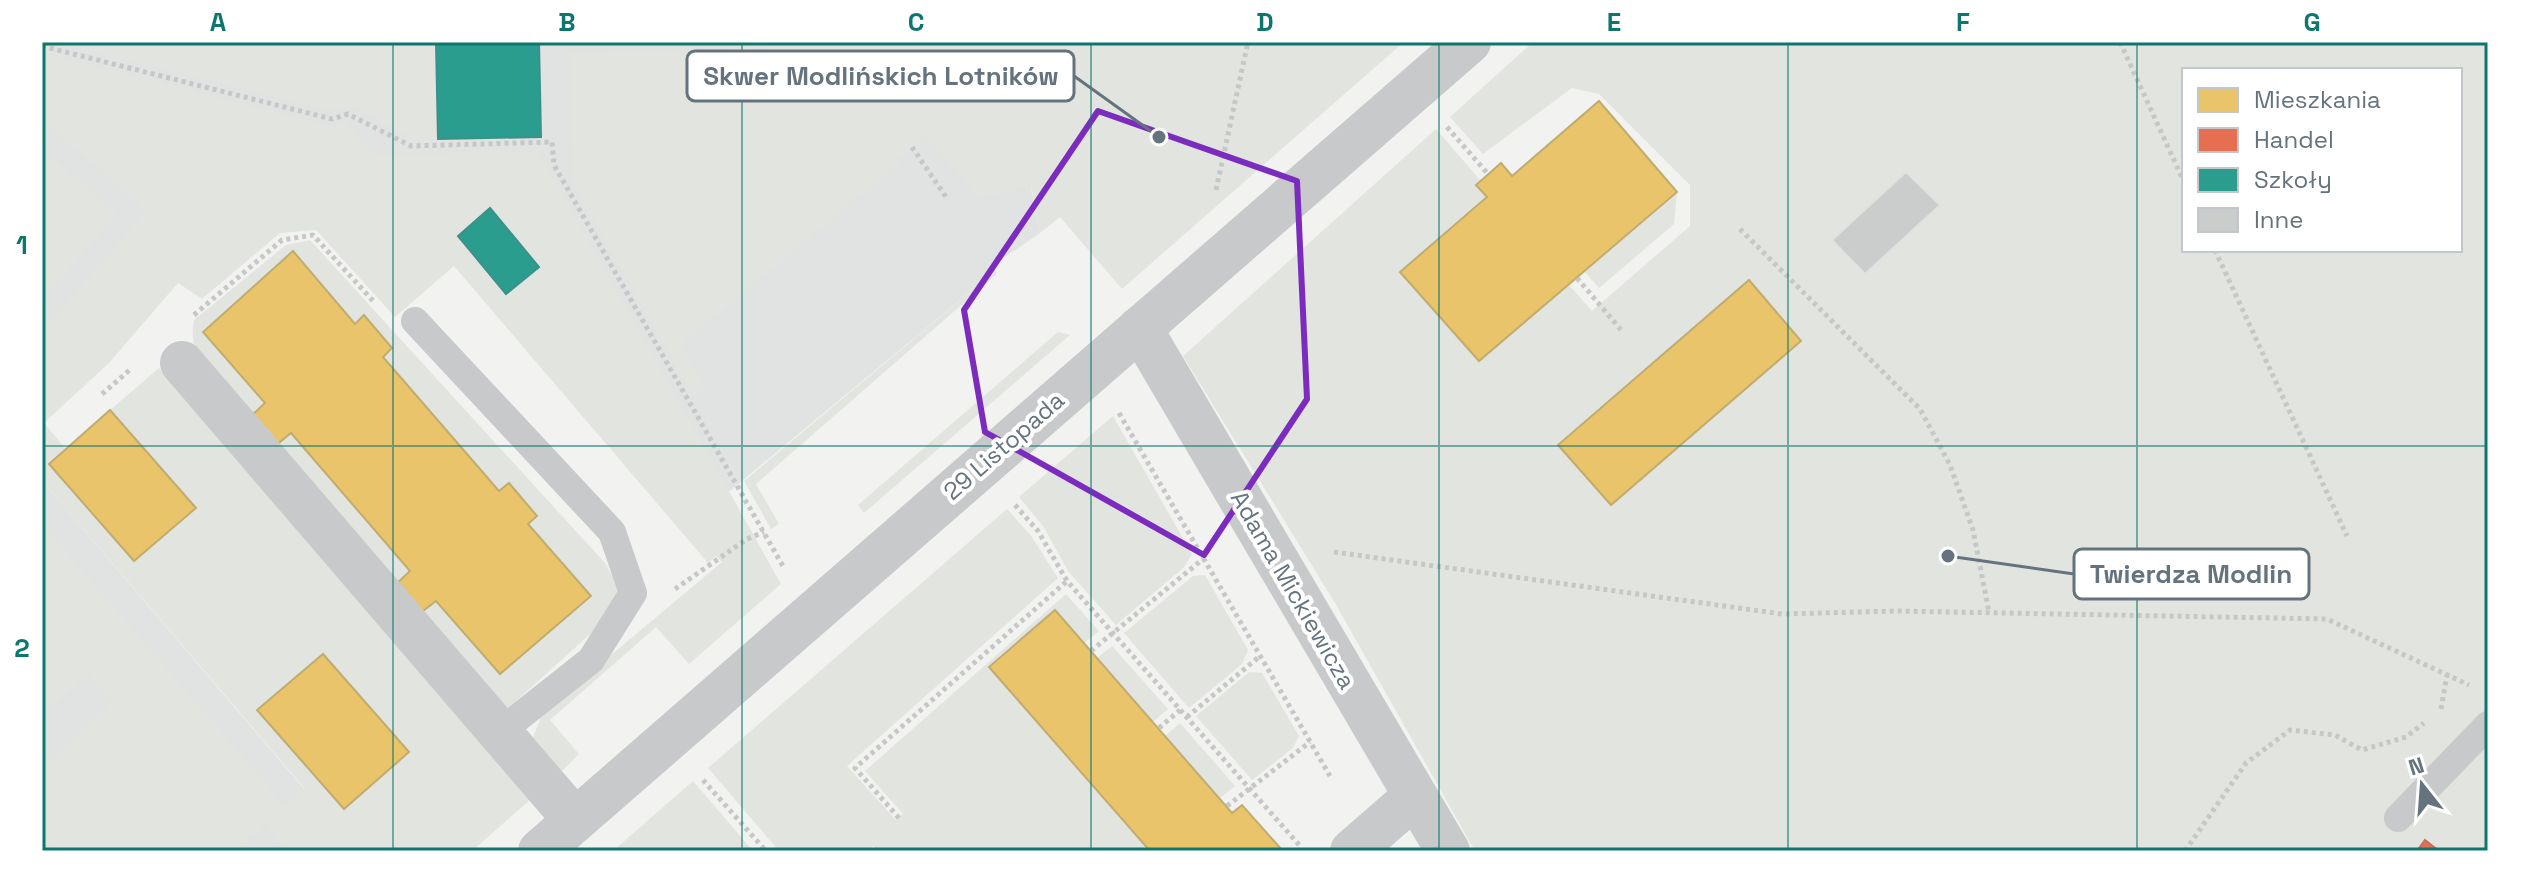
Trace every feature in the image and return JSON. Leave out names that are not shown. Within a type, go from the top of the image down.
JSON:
[{"type":"street","name":"29 Listopada","points":[[540,851],[1469,42]]},
{"type":"street","name":"Adama Mickiewicza","points":[[1140,328],[1448,851]]},
{"type":"street","points":[[182,363],[575,820]]},
{"type":"street","points":[[1352,851],[1414,797]]},
{"type":"lane","points":[[415,321],[612,532],[633,593],[591,660],[500,732]]},
{"type":"lane","points":[[2398,818],[2488,725]]},
{"type":"path","points":[[1215,194],[1248,42]]},
{"type":"path","points":[[2120,42],[2182,178]]},
{"type":"path","points":[[42,46],[332,119],[348,114],[411,146],[552,142],[554,165],[786,570]]},
{"type":"path","points":[[1439,117],[1488,174]]},
{"type":"path","points":[[912,147],[948,200]]},
{"type":"path","points":[[1740,229],[1920,409],[1950,465],[1973,530],[1989,612]]},
{"type":"path","points":[[187,321],[282,240],[313,235],[381,310]]},
{"type":"path","points":[[2216,252],[2347,536]]},
{"type":"path","points":[[1577,278],[1622,331]]},
{"type":"path","points":[[1113,403],[1330,776]]},
{"type":"path","points":[[1007,495],[1038,531],[1067,581],[1304,851]]},
{"type":"path","points":[[633,593],[679,589],[747,539],[764,532]]},
{"type":"path","points":[[1265,543],[1782,614],[1989,612],[2327,619],[2474,687]]},
{"type":"path","points":[[1091,651],[1203,559]]},
{"type":"path","points":[[899,818],[855,768],[1067,581]]},
{"type":"path","points":[[1187,717],[1260,656]]},
{"type":"path","points":[[2185,851],[2246,763],[2290,730],[2335,735],[2362,750],[2406,737],[2441,709],[2447,675]]},
{"type":"path","points":[[1159,728],[1180,710]]},
{"type":"path","points":[[1227,806],[1310,742]]},
{"type":"path","points":[[693,768],[766,851]]},
{"type":"highlighted area","points":[[1098,111],[1297,181],[1307,399],[1204,555],[985,432],[964,310]]},
{"type":"shaded area","points":[[42,42],[1002,42],[1040,233],[992,266],[995,271],[690,524],[344,121],[243,191],[42,426]]},
{"type":"shaded area","points":[[57,42],[436,42],[438,139],[417,140],[354,107],[327,110]]},
{"type":"shaded area","points":[[763,42],[1404,42],[1122,289],[1060,217],[1040,233],[1031,186],[979,198],[926,136],[897,159],[900,163],[681,344],[706,388],[694,396],[572,182],[570,52],[755,49],[778,87],[788,87]],"holes":[[[829,72],[821,99],[804,89],[790,87]]]},
{"type":"shaded area","points":[[1533,42],[2488,42],[2488,851],[1475,851],[1335,603],[1183,356],[1436,129],[1481,181],[1476,185],[1487,197],[1401,272],[1479,361],[1569,285],[1592,311],[1690,226],[1690,185],[1599,94],[1572,88],[1483,154],[1450,117]],"holes":[[[1749,280],[1801,341],[1611,505],[1558,445]]]},
{"type":"shaded area","points":[[42,53],[335,127],[344,120],[373,154],[539,153],[781,584],[689,664],[656,627],[550,720],[579,754],[562,771],[530,745],[543,712],[722,562],[716,556],[708,563],[454,266],[395,317],[316,230],[280,233],[202,299],[178,283],[109,363],[44,423],[66,449],[49,464],[134,561],[195,509],[110,410],[159,368],[532,798],[472,851],[288,851],[265,825],[235,851],[54,851],[42,837],[42,766],[113,702],[89,674],[42,715],[42,524],[285,806],[305,789],[42,481],[42,332],[146,211],[42,119]]},
{"type":"shaded area","points":[[42,149],[117,214],[42,300]]},
{"type":"shaded area","points":[[1677,192],[1674,224],[1599,288],[1585,272]]},
{"type":"shaded area","points":[[310,240],[605,563],[619,588],[609,617],[503,713],[419,614],[436,601],[500,673],[528,524],[537,515],[509,483],[499,491],[383,357],[392,348],[365,315],[355,324],[293,251],[204,332],[265,403],[250,417],[209,374],[195,349],[194,320],[286,245]]},
{"type":"shaded area","points":[[995,271],[997,274],[756,484],[779,524],[771,529],[744,481]]},
{"type":"shaded area","points":[[1058,332],[1070,335],[864,513],[858,505]]},
{"type":"shaded area","points":[[1113,416],[1192,554],[1184,567],[1116,625],[1068,571],[1043,526],[1019,497]]},
{"type":"shaded area","points":[[291,433],[410,571],[395,585],[275,446]]},
{"type":"shaded area","points":[[42,481],[305,790],[266,825],[288,851],[42,851]]},
{"type":"shaded area","points":[[1007,509],[1032,537],[1058,578],[847,766],[896,820],[903,814],[865,771],[1066,594],[1099,631],[1084,643],[1054,610],[989,668],[1150,851],[879,851],[874,846],[868,851],[779,851],[708,768]]},
{"type":"shaded area","points":[[1205,575],[1248,650],[1242,664],[1189,708],[1124,633],[1193,576]]},
{"type":"shaded area","points":[[1112,646],[1168,709],[1153,722],[1097,658]]},
{"type":"shaded area","points":[[1249,672],[1262,673],[1299,736],[1293,748],[1252,780],[1196,716]]},
{"type":"shaded area","points":[[1180,723],[1235,786],[1220,798],[1165,736]]},
{"type":"shaded area","points":[[693,781],[753,851],[613,851]]},
{"type":"building: Mieszkania","points":[[1599,101],[1677,192],[1479,361],[1400,272],[1487,197],[1476,185],[1501,163],[1512,176]]},
{"type":"building: Mieszkania","points":[[293,251],[355,324],[364,315],[392,348],[383,357],[499,491],[509,483],[537,516],[528,524],[591,596],[500,674],[436,601],[419,614],[395,585],[410,571],[291,433],[275,446],[250,417],[265,403],[203,332]]},
{"type":"building: Mieszkania","points":[[1749,280],[1801,341],[1611,505],[1558,445]]},
{"type":"building: Mieszkania","points":[[110,410],[196,508],[134,561],[49,464]]},
{"type":"building: Mieszkania","points":[[1055,610],[1232,813],[1242,805],[1283,851],[1150,851],[989,667]]},
{"type":"building: Mieszkania","points":[[323,654],[409,752],[344,809],[257,710]]},
{"type":"building: Handel","points":[[2425,840],[2439,851],[2417,851]]},
{"type":"building: Szkoły","points":[[436,42],[539,42],[541,137],[438,139]]},
{"type":"building: Szkoły","points":[[490,208],[539,267],[506,294],[458,236]]},
{"type":"building: Inne","points":[[1906,172],[1940,205],[1865,274],[1832,240]]},
{"type":"place","name":"Skwer Modlińskich Lotników","points":[[1159,137]]},
{"type":"place","name":"Twierdza Modlin","points":[[1948,556]]}]
